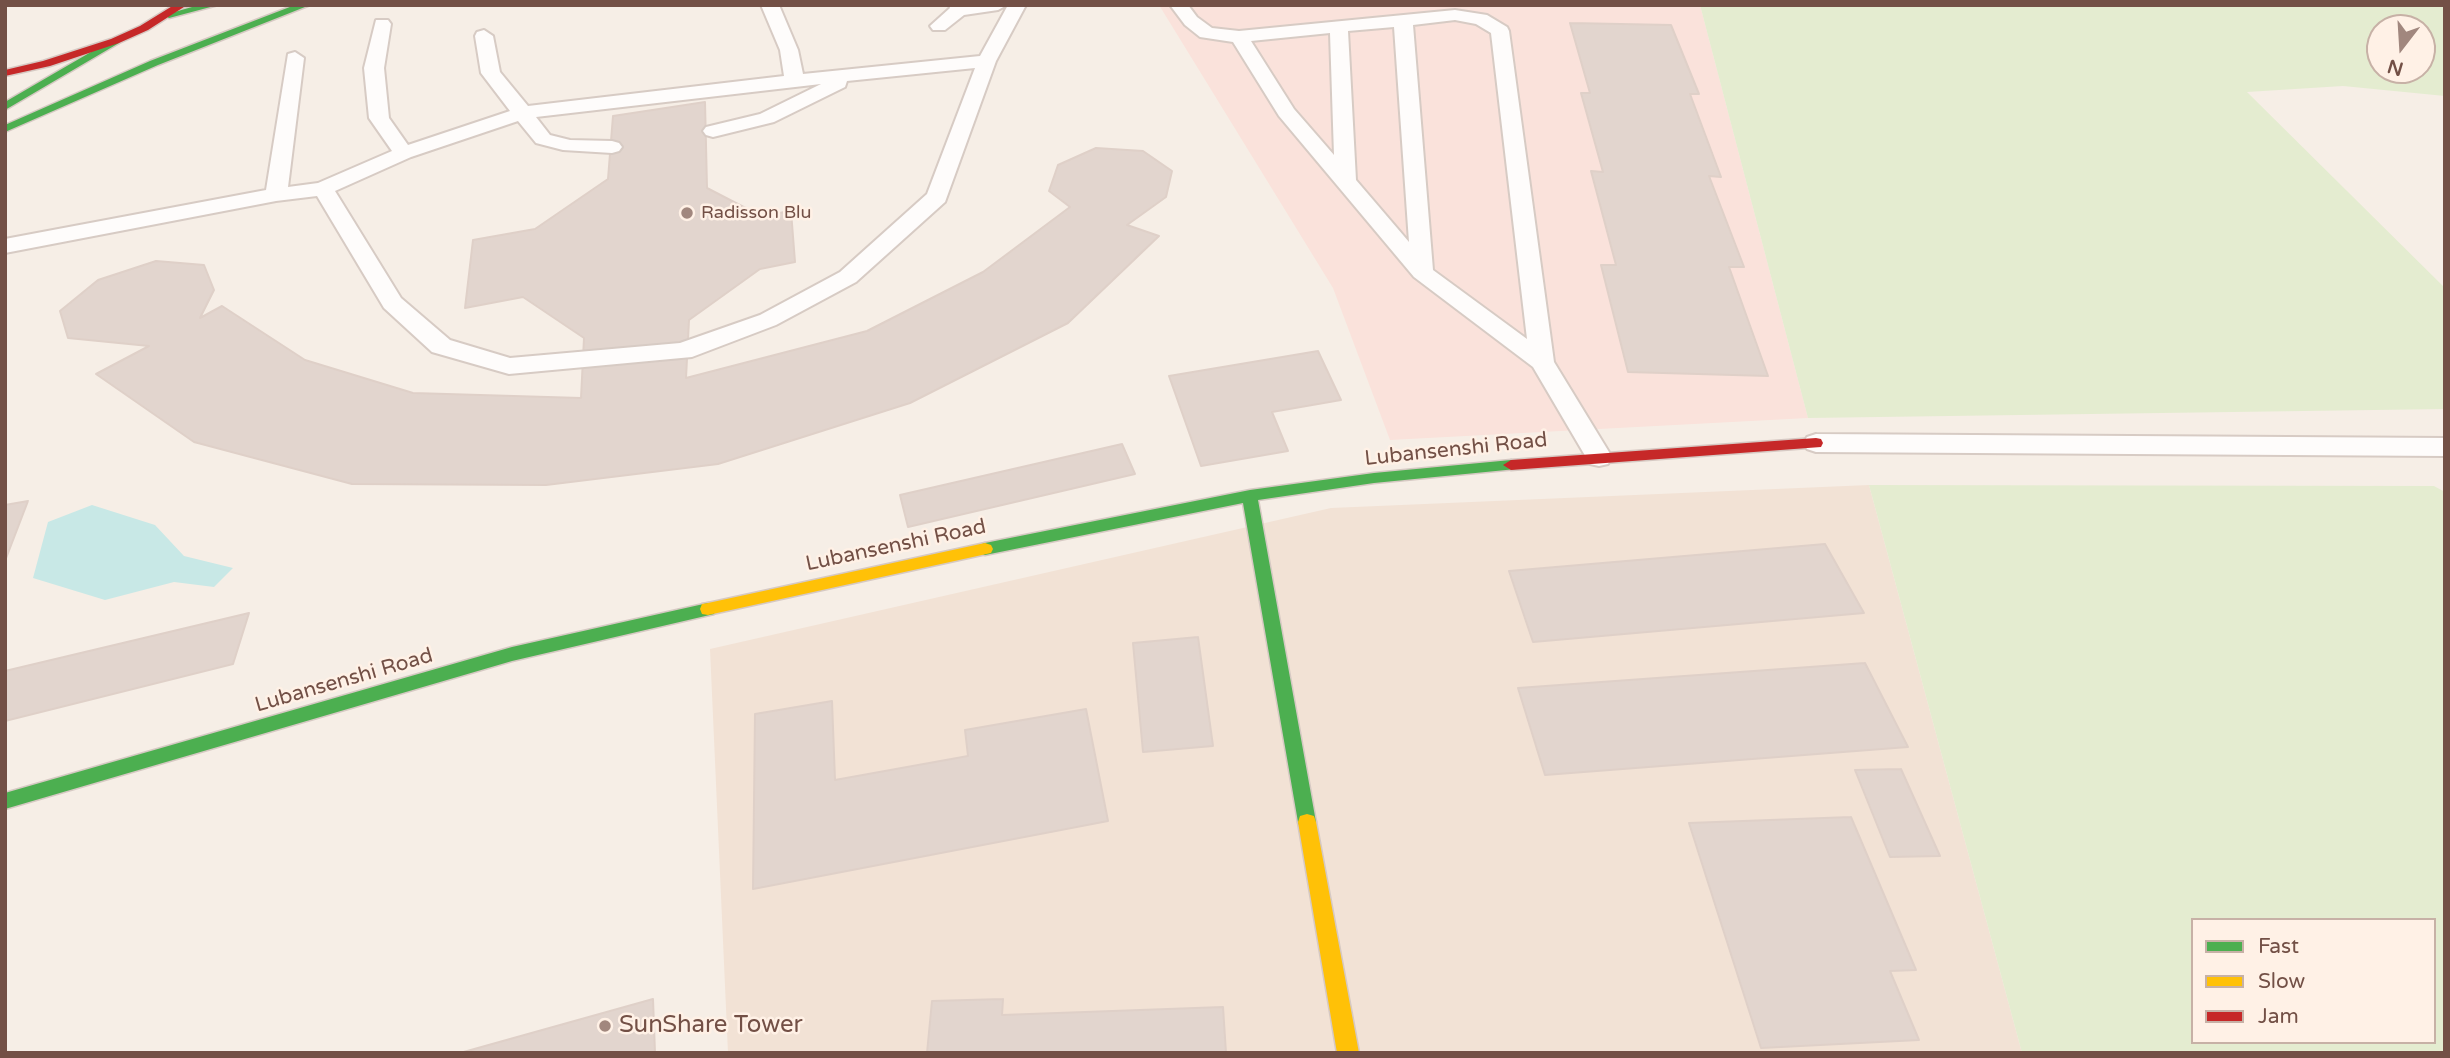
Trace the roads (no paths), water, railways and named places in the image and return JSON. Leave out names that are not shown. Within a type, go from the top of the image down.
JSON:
[{"type":"street","points":[[5,107],[115,41],[175,10],[213,5]]},
{"type":"street","points":[[5,130],[154,63],[306,5]]},
{"type":"street","points":[[5,73],[46,64],[115,41]]},
{"type":"street","name":"Lubansenshi Road","points":[[5,801],[512,654],[879,570],[1250,496],[1374,478],[1599,457],[1816,443]]},
{"type":"street","points":[[1250,496],[1348,1053]]},
{"type":"lane","points":[[770,5],[789,50],[794,80]]},
{"type":"lane","points":[[939,26],[959,8],[998,5]]},
{"type":"lane","points":[[323,189],[392,303],[441,346],[509,366],[683,351],[768,320],[848,277],[937,197],[987,61],[1017,5]]},
{"type":"lane","points":[[1179,5],[1191,21],[1207,33],[1239,37],[1455,15],[1481,19],[1500,31],[1542,362]]},
{"type":"lane","points":[[1403,19],[1422,272]]},
{"type":"lane","points":[[382,24],[374,68],[379,118],[404,153]]},
{"type":"lane","points":[[1339,25],[1345,181]]},
{"type":"lane","points":[[484,36],[491,73],[543,139],[570,146],[612,147]]},
{"type":"lane","points":[[1239,37],[1286,112],[1422,272],[1542,362],[1599,457]]},
{"type":"lane","points":[[276,195],[295,58]]},
{"type":"lane","points":[[5,246],[276,195],[323,189],[404,153],[523,113],[794,80],[987,61]]},
{"type":"lane","points":[[713,131],[767,118],[856,75]]},
{"type":"lane","points":[[1816,443],[2445,447]]},
{"type":"water","points":[[92,505],[155,525],[184,556],[233,568],[214,587],[174,582],[105,600],[33,578],[48,522]]},
{"type":"place","name":"Radisson Blu","points":[[687,213]]},
{"type":"place","name":"SunShare Tower","points":[[605,1026]]}]
